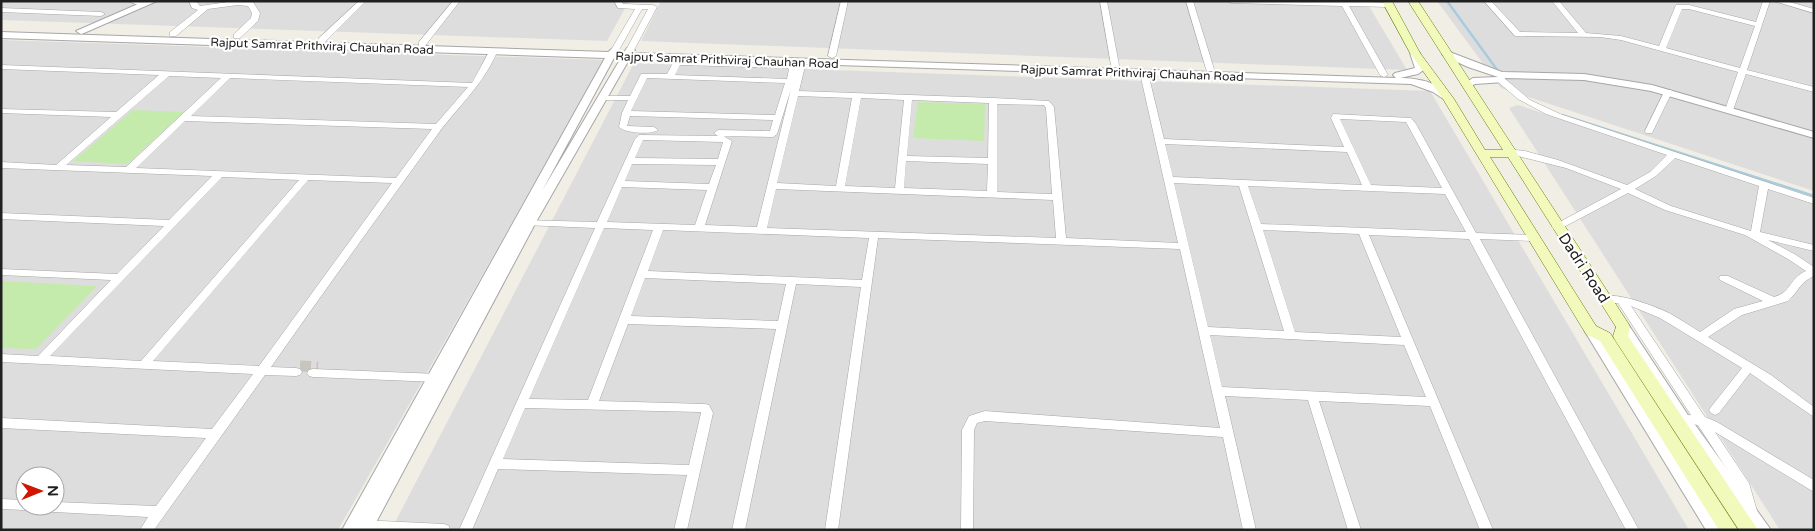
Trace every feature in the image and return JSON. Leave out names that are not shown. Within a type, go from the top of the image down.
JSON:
[{"type":"main road","name":"Dadri Road","points":[[1413,1],[1623,327]]},
{"type":"main road","name":"Dadri Road","points":[[1388,3],[1416,53],[1448,98],[1591,330]]},
{"type":"main road","points":[[1482,154],[1510,152]]},
{"type":"main road","points":[[1623,327],[1620,336],[1633,367],[1729,530]]},
{"type":"main road","points":[[1591,330],[1606,337],[1633,367],[1749,530]]},
{"type":"street","points":[[1,4],[5,1]]},
{"type":"street","points":[[130,1],[142,5]]},
{"type":"street","points":[[81,31],[153,1]]},
{"type":"street","points":[[192,1],[194,6],[205,8],[238,3],[250,4],[256,13],[255,18],[237,36]]},
{"type":"street","points":[[322,40],[363,1]]},
{"type":"street","points":[[422,44],[457,1]]},
{"type":"street","points":[[525,222],[605,95],[653,7],[622,6],[617,1]]},
{"type":"street","points":[[832,56],[845,1]]},
{"type":"street","points":[[1103,1],[1115,65]]},
{"type":"street","points":[[1189,1],[1210,69]]},
{"type":"street","points":[[1230,1],[1388,3]]},
{"type":"street","points":[[1487,1],[1518,34],[1584,35],[1621,38],[1814,90]]},
{"type":"street","points":[[1555,1],[1584,35]]},
{"type":"street","points":[[1729,110],[1741,70],[1767,1]]},
{"type":"street","points":[[1777,1],[1814,11]]},
{"type":"street","points":[[1344,3],[1384,74]]},
{"type":"street","points":[[444,530],[358,528],[525,222],[638,7]]},
{"type":"street","points":[[1662,48],[1679,7],[1689,7],[1758,24]]},
{"type":"street","points":[[173,34],[205,8]]},
{"type":"street","points":[[1,10],[101,14]]},
{"type":"street","name":"Rajput Samrat Prithviraj Chauhan Road","points":[[1,28],[237,36],[802,62],[1412,81],[1429,86],[1448,98]]},
{"type":"street","name":"Rajput Samrat Prithviraj Chauhan Road","points":[[1,35],[491,57],[613,53]]},
{"type":"street","name":"Rajput Samrat Prithviraj Chauhan Road","points":[[628,54],[832,56],[1404,75],[1415,72],[1420,68],[1416,53]]},
{"type":"street","points":[[1447,54],[1471,66],[1501,75],[1584,78],[1628,83],[1668,92],[1814,135]]},
{"type":"street","points":[[146,530],[438,128],[488,67],[491,57]]},
{"type":"street","points":[[761,231],[802,62]]},
{"type":"street","points":[[670,76],[677,63],[790,66],[793,68],[790,80],[775,132],[770,135],[624,129],[622,125],[626,113],[644,76],[790,80]]},
{"type":"street","points":[[1,67],[473,84]]},
{"type":"street","points":[[58,167],[167,73]]},
{"type":"street","points":[[1144,73],[1250,530]]},
{"type":"street","points":[[128,170],[230,75]]},
{"type":"street","points":[[1501,80],[1518,96],[1540,109],[1673,155],[1814,200]]},
{"type":"street","points":[[1467,85],[1473,81],[1588,82],[1601,80]]},
{"type":"street","points":[[1649,131],[1668,92]]},
{"type":"street","points":[[794,93],[1038,101],[1046,103],[1050,107],[1061,242]]},
{"type":"street","points":[[605,95],[634,95]]},
{"type":"street","points":[[840,189],[856,95]]},
{"type":"street","points":[[899,191],[908,97]]},
{"type":"street","points":[[992,194],[993,100]]},
{"type":"street","points":[[1,111],[119,115]]},
{"type":"street","points":[[626,113],[779,118]]},
{"type":"street","points":[[1368,188],[1335,118],[1336,116],[1408,120],[1412,124],[1633,530]]},
{"type":"street","points":[[184,118],[438,128]]},
{"type":"street","points":[[465,530],[639,139],[645,136],[726,139],[728,141],[699,228]]},
{"type":"street","points":[[1160,141],[1351,150]]},
{"type":"street","points":[[1510,152],[1532,155],[1576,167],[1668,208],[1752,234],[1814,248]]},
{"type":"street","points":[[1557,227],[1653,174],[1673,155]]},
{"type":"street","points":[[902,158],[992,161]]},
{"type":"street","points":[[629,161],[720,162]]},
{"type":"street","points":[[1,165],[399,181]]},
{"type":"street","points":[[40,360],[219,174]]},
{"type":"street","points":[[144,364],[306,177]]},
{"type":"street","points":[[1169,180],[1447,191]]},
{"type":"street","points":[[1243,183],[1291,335]]},
{"type":"street","points":[[619,184],[712,187]]},
{"type":"street","points":[[1752,234],[1764,185]]},
{"type":"street","points":[[772,186],[1058,197]]},
{"type":"street","points":[[1,216],[172,223]]},
{"type":"street","points":[[525,222],[1185,246]]},
{"type":"street","points":[[592,405],[659,227]]},
{"type":"street","points":[[1257,227],[1534,238]]},
{"type":"street","points":[[1363,232],[1487,530]]},
{"type":"street","points":[[1752,234],[1792,257],[1813,272]]},
{"type":"street","points":[[831,530],[874,235]]},
{"type":"street","points":[[1,272],[118,278]]},
{"type":"street","points":[[1701,336],[1738,312],[1774,302],[1790,293],[1801,277],[1813,272]]},
{"type":"street","points":[[642,274],[867,284]]},
{"type":"street","points":[[1724,278],[1774,302]]},
{"type":"street","points":[[738,530],[792,281]]},
{"type":"street","points":[[1604,299],[1621,300],[1642,306],[1701,336],[1749,367],[1814,414]]},
{"type":"street","points":[[1621,300],[1745,487],[1752,512]]},
{"type":"street","points":[[624,320],[782,325]]},
{"type":"street","name":"Dadri Road","points":[[1623,327],[1683,419],[1752,512],[1763,530]]},
{"type":"street","name":"Dadri Road","points":[[1591,330],[1716,530]]},
{"type":"street","points":[[1204,331],[1409,341]]},
{"type":"street","points":[[1,358],[298,369]]},
{"type":"street","points":[[1715,410],[1749,367]]},
{"type":"street","points":[[315,370],[440,375]]},
{"type":"street","points":[[1218,391],[1434,402]]},
{"type":"street","points":[[1312,396],[1355,530]]},
{"type":"street","points":[[522,403],[705,408],[708,413],[680,530]]},
{"type":"street","points":[[966,530],[968,430],[973,419],[984,416],[1228,433]]},
{"type":"street","points":[[1683,419],[1703,421],[1736,438],[1814,487]]},
{"type":"street","points":[[1,423],[215,434]]},
{"type":"street","points":[[494,464],[694,470]]},
{"type":"street","points":[[1,504],[15,505]]},
{"type":"street","points":[[65,507],[159,512]]},
{"type":"shaded area","points":[[1,1],[629,1],[607,41],[1,20]]},
{"type":"shaded area","points":[[661,1],[1366,1],[1407,70],[641,41]]},
{"type":"shaded area","points":[[1437,1],[1814,1],[1814,191],[1501,88]]},
{"type":"shaded area","points":[[1,40],[604,60],[338,530],[1,530]]},
{"type":"shaded area","points":[[634,63],[1430,91],[1689,530],[391,530]]},
{"type":"shaded area","points":[[1518,105],[1814,202],[1814,530],[1780,530],[1509,108]]},
{"type":"green space","points":[[918,102],[985,104],[984,141],[913,138]]},
{"type":"green space","points":[[133,110],[184,112],[127,164],[73,161]]},
{"type":"green space","points":[[1,281],[97,286],[36,349],[1,348]]},
{"type":"waterway","points":[[1447,1],[1498,71]]},
{"type":"waterway","points":[[1562,115],[1814,196]]},
{"type":"tunnel","points":[[300,366],[318,367]]}]
